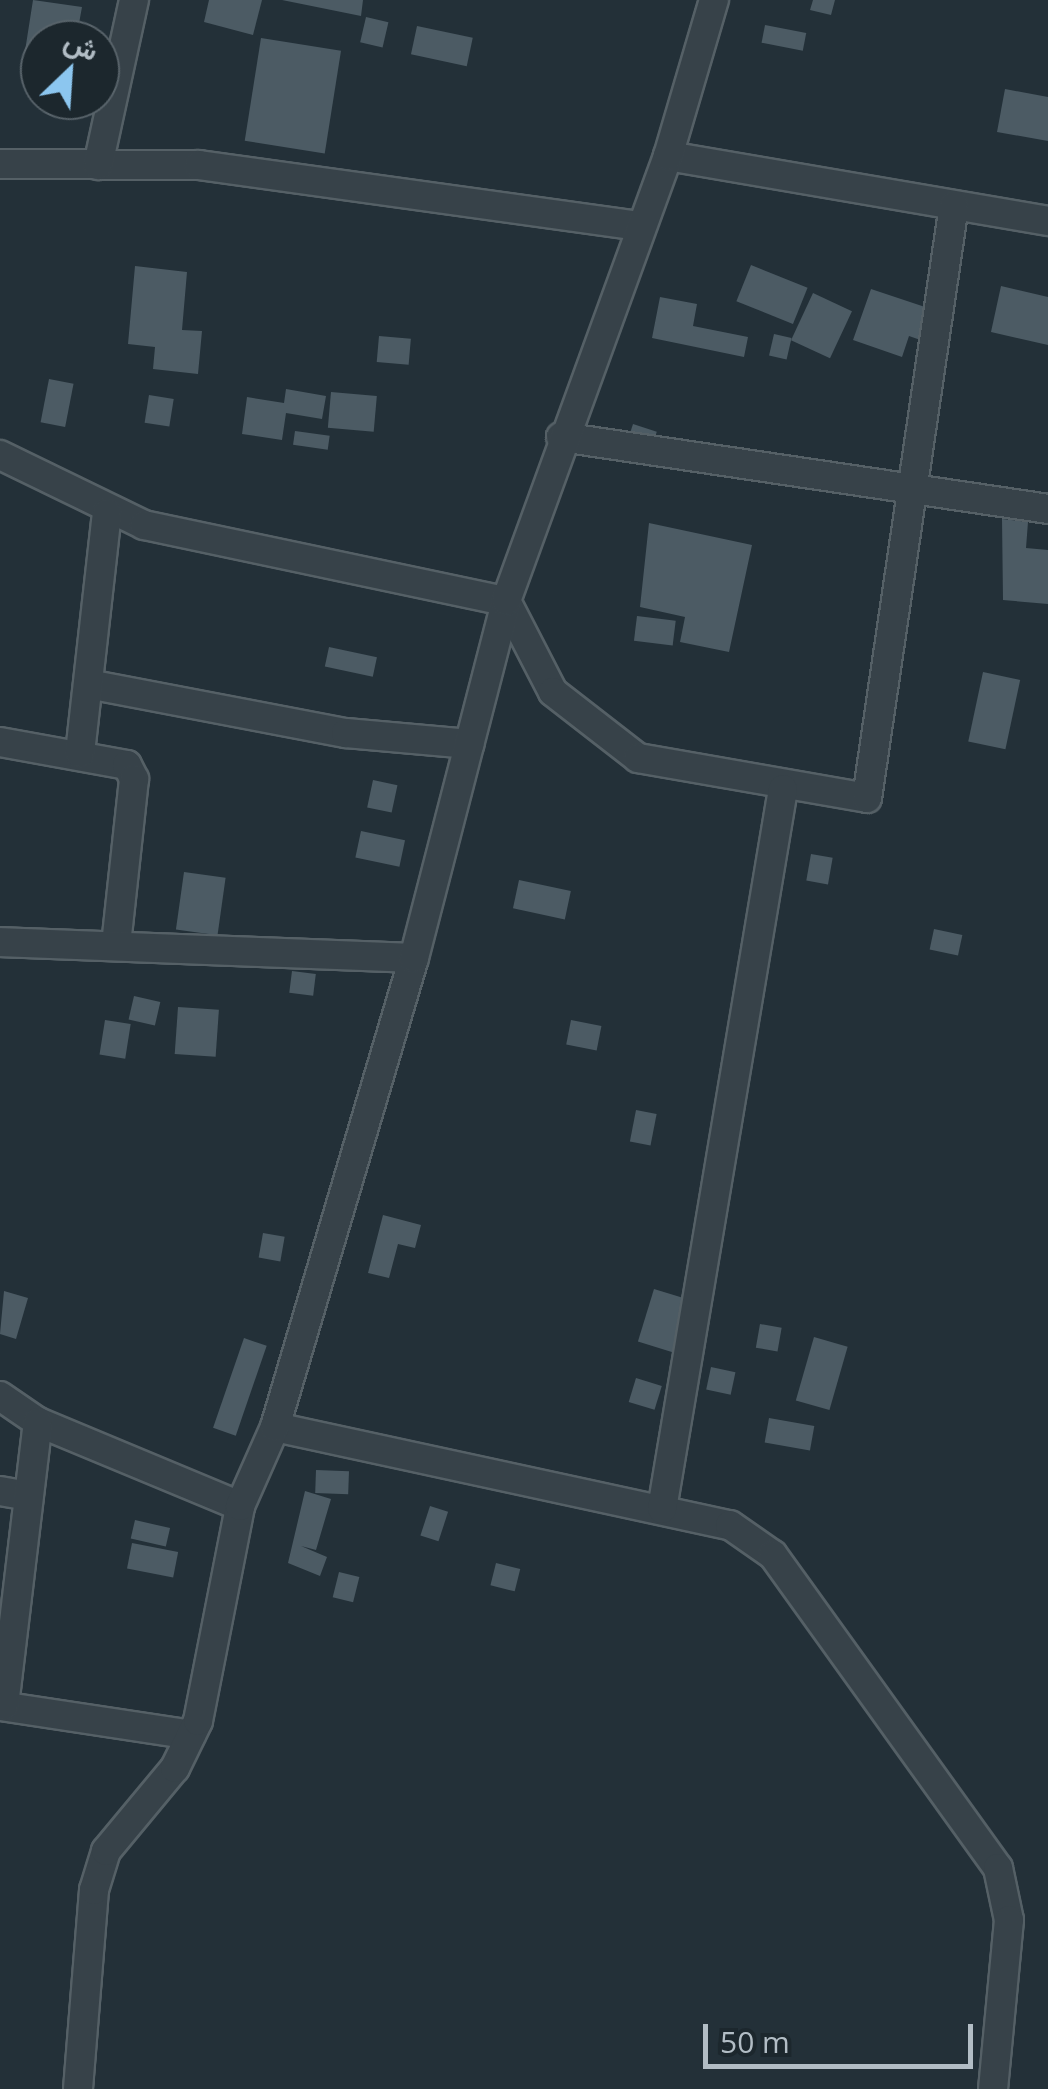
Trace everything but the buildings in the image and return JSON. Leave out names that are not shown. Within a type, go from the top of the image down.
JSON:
[{"type":"street","points":[[98,165],[134,0]]},
{"type":"street","points":[[78,2089],[94,1890],[106,1851],[191,1735],[240,1506],[275,1427],[414,958],[506,601],[561,437],[668,156],[714,0]]},
{"type":"street","points":[[668,156],[1048,220]]},
{"type":"street","points":[[0,164],[274,172],[641,226]]},
{"type":"street","points":[[506,601],[543,677],[598,734],[654,763],[783,789],[867,798],[954,205]]},
{"type":"street","points":[[561,437],[913,483],[1048,508]]},
{"type":"street","points":[[0,454],[107,514],[506,601]]},
{"type":"street","points":[[80,753],[107,514]]},
{"type":"street","points":[[88,684],[346,733],[470,744]]},
{"type":"street","points":[[0,742],[115,758],[134,778],[116,945]]},
{"type":"street","points":[[662,1508],[783,789]]},
{"type":"street","points":[[0,942],[414,958]]},
{"type":"street","points":[[0,1396],[38,1422],[240,1506]]},
{"type":"street","points":[[38,1422],[2,1706],[191,1735]]},
{"type":"street","points":[[275,1427],[730,1525],[772,1555],[998,1868],[1008,1920],[993,2089]]},
{"type":"street","points":[[0,1491],[29,1496]]}]
